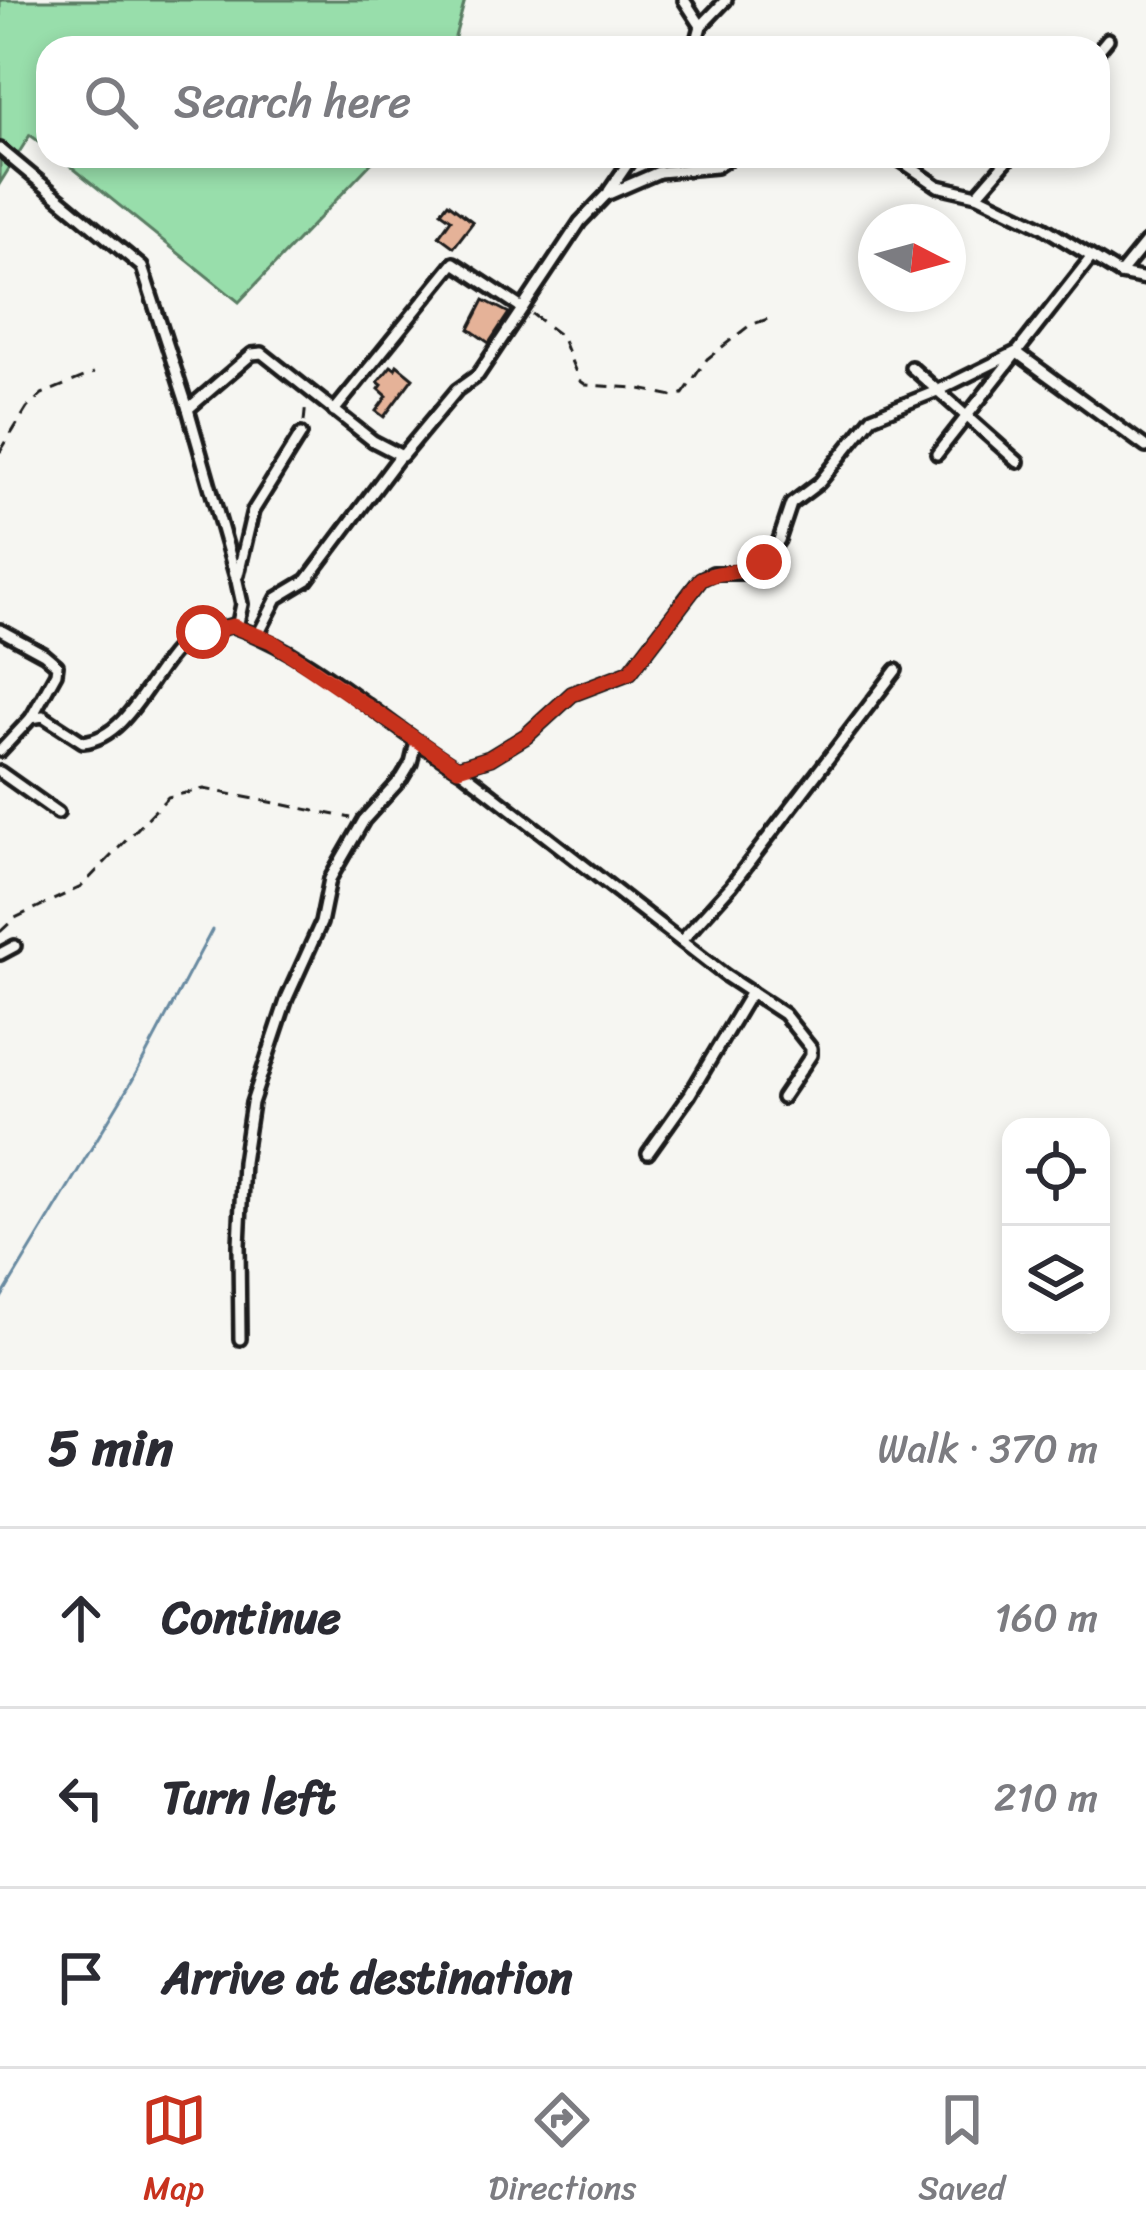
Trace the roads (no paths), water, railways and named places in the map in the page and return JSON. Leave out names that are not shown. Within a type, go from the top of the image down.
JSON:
[{"type":"street","points":[[684,0],[701,26]]},
{"type":"street","points":[[698,36],[701,26],[726,0]]},
{"type":"street","points":[[0,149],[142,267],[237,581],[241,614],[233,626]]},
{"type":"street","points":[[258,635],[277,598],[307,580],[400,456],[458,390],[478,375],[580,222],[625,168]]},
{"type":"street","points":[[606,195],[658,172],[704,168]]},
{"type":"street","points":[[911,168],[938,187],[977,195],[1043,226],[1120,274],[1146,279]]},
{"type":"street","points":[[977,195],[1001,168]]},
{"type":"street","points":[[1120,274],[1146,242]]},
{"type":"street","points":[[937,454],[1090,259]]},
{"type":"street","points":[[334,411],[449,265],[459,263],[522,308]]},
{"type":"street","points":[[458,768],[490,758],[526,736],[572,694],[630,672],[701,579],[713,573],[745,573],[764,562],[779,540],[790,504],[820,482],[872,417],[1016,352]]},
{"type":"street","points":[[1016,352],[1146,447]]},
{"type":"street","points":[[188,409],[252,354],[262,353],[400,456]]},
{"type":"street","points":[[911,367],[1018,462]]},
{"type":"street","points":[[237,581],[253,511],[301,434]]},
{"type":"street","points":[[31,718],[43,716],[82,742],[98,739],[119,722],[186,639],[233,626],[258,635],[458,768],[784,1014],[811,1048],[811,1055],[782,1098]]},
{"type":"street","points":[[0,630],[57,665],[31,718],[0,751]]},
{"type":"street","points":[[683,939],[731,886],[896,670]]},
{"type":"street","points":[[240,1339],[242,1183],[252,1103],[286,998],[321,923],[331,879],[364,820],[402,778],[416,742]]},
{"type":"street","points":[[0,772],[58,813]]},
{"type":"street","points":[[0,954],[15,946]]},
{"type":"street","points":[[648,1154],[751,992]]},
{"type":"waterway","points":[[0,1300],[132,1081],[212,930]]}]
